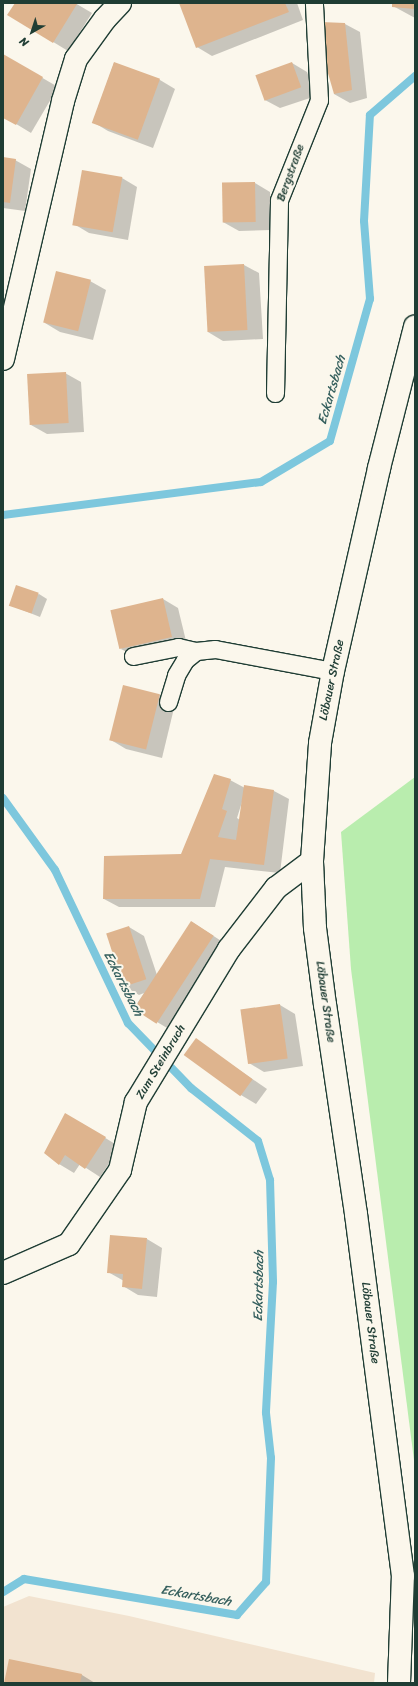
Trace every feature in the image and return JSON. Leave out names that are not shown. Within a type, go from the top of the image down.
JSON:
[{"type":"main road","points":[[3,359],[64,102],[76,60],[105,19],[120,3]]},
{"type":"main road","name":"Löbauer Straße","points":[[399,1683],[403,1576],[356,1214],[315,928],[312,861],[320,743],[333,671],[379,468],[415,328]]},
{"type":"main road","name":"Zum Steinbruch","points":[[3,1273],[69,1244],[120,1170],[136,1102],[229,949],[276,888],[312,861]]},
{"type":"lane","name":"Bergstraße","points":[[276,393],[279,200],[319,100],[314,3]]},
{"type":"lane","points":[[133,656],[178,647],[196,652],[215,649],[333,671]]},
{"type":"lane","points":[[168,702],[176,675],[185,660],[196,652]]},
{"type":"shaded area","points":[[29,1596],[129,1616],[375,1673],[374,1683],[3,1683],[3,1607]]},
{"type":"green space","points":[[415,777],[415,1468],[351,969],[341,832]]},
{"type":"building","points":[[15,3],[77,4],[53,43],[7,15]]},
{"type":"building","points":[[179,3],[285,3],[289,12],[196,48]]},
{"type":"building","points":[[392,3],[415,3],[415,9],[392,7]]},
{"type":"building","points":[[321,22],[345,23],[352,90],[334,94],[323,56]]},
{"type":"building","points":[[3,54],[43,77],[16,125],[3,118]]},
{"type":"building","points":[[114,62],[160,79],[138,140],[92,123]]},
{"type":"building","points":[[292,62],[301,87],[265,101],[255,75]]},
{"type":"building","points":[[3,157],[16,159],[10,203],[3,202]]},
{"type":"building","points":[[82,170],[122,177],[113,232],[72,225]]},
{"type":"building","points":[[255,182],[256,222],[223,223],[222,183]]},
{"type":"building","points":[[244,264],[247,330],[208,332],[204,266]]},
{"type":"building","points":[[56,271],[91,280],[78,331],[43,322]]},
{"type":"building","points":[[66,372],[69,423],[30,425],[27,374]]},
{"type":"building","points":[[16,585],[39,593],[32,614],[9,606]]},
{"type":"building","points":[[163,598],[172,637],[119,649],[110,610]]},
{"type":"building","points":[[123,685],[160,694],[146,749],[109,740]]},
{"type":"building","points":[[214,774],[231,779],[222,809],[227,811],[218,837],[236,840],[244,785],[274,790],[264,865],[210,859],[200,899],[103,899],[104,856],[181,854]]},
{"type":"building","points":[[191,921],[214,936],[156,1024],[134,1009]]},
{"type":"building","points":[[129,926],[146,979],[123,987],[106,933]]},
{"type":"building","points":[[280,1004],[288,1058],[248,1064],[240,1010]]},
{"type":"building","points":[[196,1038],[253,1079],[240,1096],[184,1055]]},
{"type":"building","points":[[65,1113],[106,1137],[85,1169],[65,1155],[59,1165],[44,1153]]},
{"type":"building","points":[[110,1235],[147,1238],[142,1289],[122,1287],[123,1274],[107,1273]]},
{"type":"building","points":[[9,1659],[82,1674],[80,1683],[4,1683]]},
{"type":"waterway","name":"Eckartsbach","points":[[3,515],[261,482],[330,441],[370,299],[364,221],[370,115],[415,76]]},
{"type":"waterway","name":"Eckartsbach","points":[[3,798],[55,870],[128,1023],[191,1088],[258,1141],[270,1180],[273,1282],[266,1413],[271,1458],[266,1582],[237,1615],[24,1579],[3,1592]]}]
